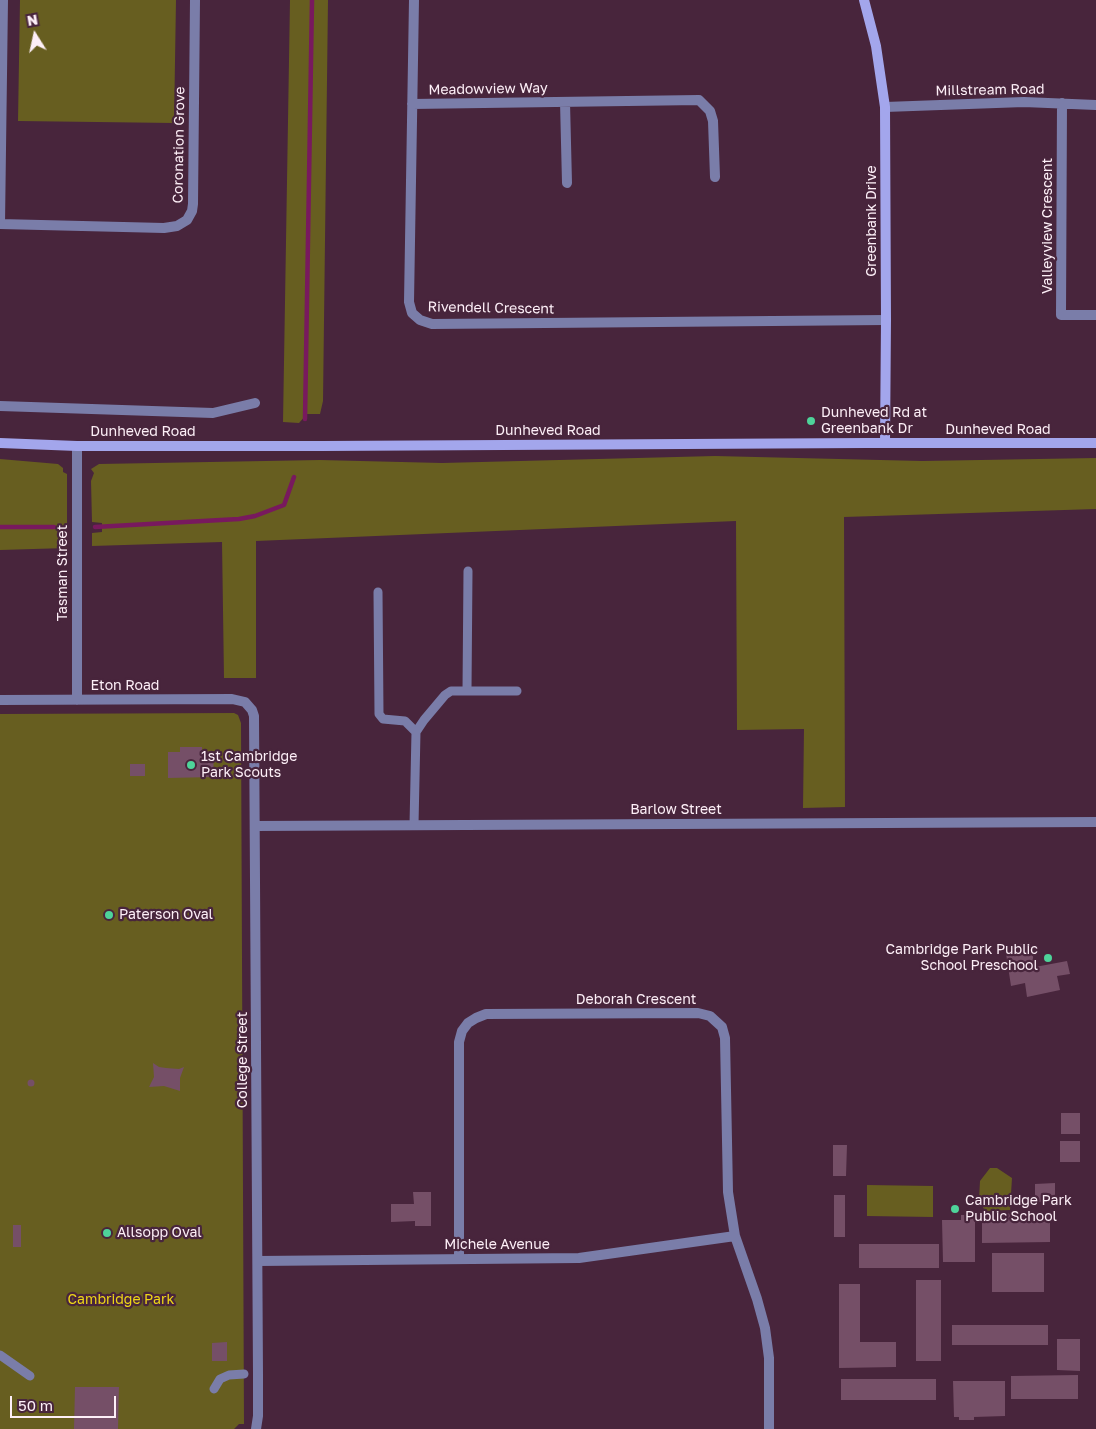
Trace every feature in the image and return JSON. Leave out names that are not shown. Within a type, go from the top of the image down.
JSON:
[{"type":"main road","name":"Greenbank Drive","points":[[864,0],[881,71],[885,106],[885,443]]},
{"type":"main road","name":"Dunheved Road","points":[[0,443],[77,446],[1096,443]]},
{"type":"street","points":[[0,224],[4,0]]},
{"type":"street","name":"Coronation Grove","points":[[0,224],[164,228],[177,226],[187,220],[192,212],[193,204],[196,0]]},
{"type":"street","name":"Rivendell Crescent","points":[[414,0],[409,305],[412,313],[423,322],[442,324],[886,320]]},
{"type":"street","name":"Meadowview Way","points":[[412,104],[699,100],[710,111],[713,121],[715,177]]},
{"type":"street","name":"Meadowview Way","points":[[565,102],[567,183]]},
{"type":"street","name":"Millstream Road","points":[[885,106],[1024,102],[1096,105]]},
{"type":"street","name":"Valleyview Crescent","points":[[1062,103],[1061,315],[1096,314]]},
{"type":"street","name":"Dunheved Road","points":[[0,406],[212,413],[255,403]]},
{"type":"street","name":"Tasman Street","points":[[77,446],[77,700]]},
{"type":"street","name":"Eton Road","points":[[0,700],[232,699],[245,702],[249,706]]},
{"type":"street","name":"College Street","points":[[249,706],[255,723],[258,1261],[258,1416],[256,1429]]},
{"type":"street","name":"Barlow Street","points":[[255,826],[1096,822]]},
{"type":"street","name":"Deborah Crescent","points":[[460,1259],[459,1042],[462,1031],[468,1023],[486,1014],[698,1013],[714,1019],[722,1027],[726,1042],[728,1192],[735,1236],[758,1299],[765,1328],[769,1358],[769,1429]]},
{"type":"street","name":"Michele Avenue","points":[[258,1261],[588,1258],[735,1236]]},
{"type":"street","name":"College Street","points":[[258,1416],[261,1429]]},
{"type":"lane","points":[[467,690],[468,571]]},
{"type":"lane","points":[[378,592],[379,714],[383,719],[405,721],[416,732]]},
{"type":"lane","points":[[414,825],[416,732],[447,692],[454,690],[517,690]]},
{"type":"lane","points":[[0,1355],[30,1376]]},
{"type":"lane","points":[[214,1389],[220,1379],[229,1375],[244,1374]]},
{"type":"green space","points":[[20,0],[176,0],[174,123],[18,121]]},
{"type":"green space","points":[[290,0],[328,0],[323,401],[320,414],[307,414],[299,423],[283,422]]},
{"type":"green space","points":[[715,456],[922,461],[1096,458],[1096,509],[844,517],[845,807],[803,808],[804,729],[737,730],[736,521],[256,541],[256,678],[224,678],[222,542],[92,546],[92,533],[102,532],[102,523],[92,522],[91,481],[94,473],[91,469],[99,464],[320,460],[442,463]]},
{"type":"green space","points":[[0,459],[58,464],[63,468],[63,472],[67,474],[67,548],[0,550]]},
{"type":"green space","name":"Cambridge Park","points":[[234,713],[238,715],[241,723],[244,1424],[239,1424],[234,1429],[0,1429],[0,714]]},
{"type":"green space","points":[[990,1168],[997,1168],[1012,1178],[1010,1210],[985,1211],[979,1200],[980,1181]]},
{"type":"green space","points":[[867,1185],[933,1186],[933,1217],[867,1216]]},
{"type":"building","name":"1st Cambridge Park Scouts","points":[[180,747],[202,747],[202,751],[213,752],[214,777],[168,778],[168,752],[180,752]]},
{"type":"building","points":[[130,764],[145,764],[145,776],[130,776]]},
{"type":"building","points":[[1030,942],[1035,967],[1067,961],[1070,974],[1057,976],[1060,990],[1027,997],[1025,983],[1011,986],[1005,947]]},
{"type":"building","points":[[153,1063],[159,1067],[166,1068],[179,1069],[184,1067],[180,1078],[180,1091],[164,1086],[149,1087],[154,1077]]},
{"type":"building","points":[[31,1079],[35,1083],[31,1087],[27,1083]]},
{"type":"building","points":[[1061,1113],[1080,1113],[1080,1134],[1061,1134]]},
{"type":"building","points":[[1060,1141],[1080,1141],[1080,1162],[1060,1162]]},
{"type":"building","points":[[833,1145],[847,1145],[846,1176],[833,1176]]},
{"type":"building","points":[[1055,1183],[1055,1201],[1035,1202],[1035,1184]]},
{"type":"building","points":[[413,1192],[431,1192],[431,1226],[415,1226],[415,1221],[391,1222],[391,1204],[414,1204]]},
{"type":"building","points":[[834,1195],[845,1195],[845,1237],[834,1237]]},
{"type":"building","points":[[1050,1213],[1050,1242],[982,1243],[982,1214]]},
{"type":"building","points":[[961,1215],[975,1215],[975,1262],[943,1262],[942,1220],[961,1220]]},
{"type":"building","points":[[13,1225],[21,1225],[21,1247],[13,1247]]},
{"type":"building","points":[[859,1244],[939,1244],[939,1268],[859,1268]]},
{"type":"building","points":[[992,1253],[1044,1253],[1044,1292],[992,1292]]},
{"type":"building","points":[[916,1280],[941,1280],[941,1361],[916,1361]]},
{"type":"building","points":[[839,1284],[860,1284],[860,1342],[896,1342],[896,1367],[839,1368]]},
{"type":"building","points":[[952,1325],[1048,1325],[1048,1345],[952,1345]]},
{"type":"building","points":[[1057,1339],[1080,1339],[1080,1371],[1057,1370]]},
{"type":"building","points":[[227,1342],[227,1361],[212,1361],[212,1343]]},
{"type":"building","points":[[1078,1375],[1078,1399],[1011,1399],[1011,1376]]},
{"type":"building","points":[[841,1379],[936,1379],[936,1400],[841,1400]]},
{"type":"building","points":[[953,1381],[1005,1381],[1005,1416],[974,1417],[974,1420],[959,1420],[959,1417],[954,1417]]},
{"type":"building","points":[[75,1387],[119,1387],[118,1429],[74,1429]]},
{"type":"waterway","points":[[305,419],[312,0]]},
{"type":"waterway","points":[[95,527],[239,519],[255,516],[284,505],[294,477]]},
{"type":"waterway","points":[[0,527],[54,527]]},
{"type":"place","name":"Dunheved Rd at Greenbank Dr","points":[[811,421]]},
{"type":"place","name":"1st Cambridge Park Scouts","points":[[191,765]]},
{"type":"place","name":"Paterson Oval","points":[[109,915]]},
{"type":"place","name":"Cambridge Park Public School Preschool","points":[[1048,958]]},
{"type":"place","name":"Cambridge Park Public School","points":[[955,1209]]},
{"type":"place","name":"Allsopp Oval","points":[[107,1233]]}]
